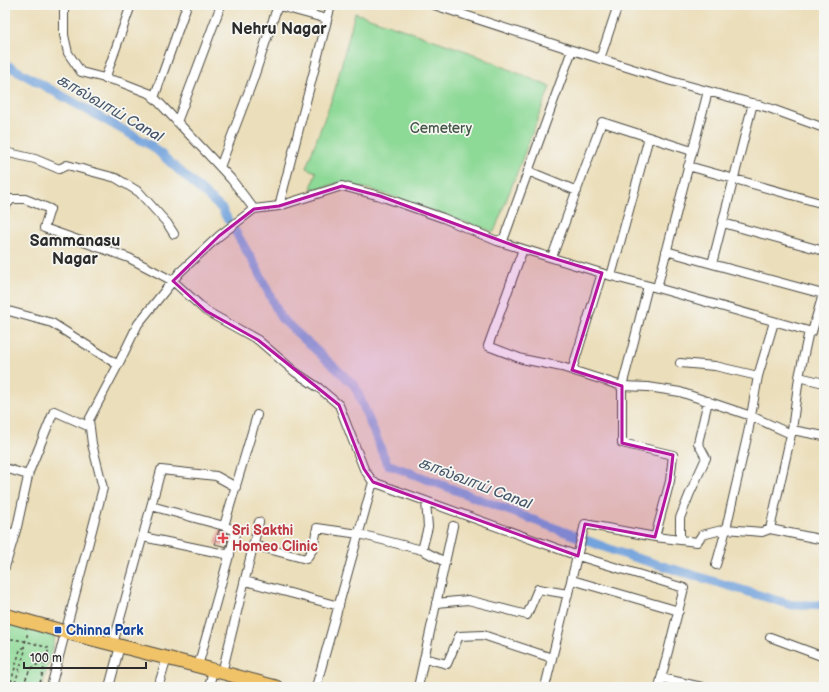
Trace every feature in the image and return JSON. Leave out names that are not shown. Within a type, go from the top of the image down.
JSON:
[{"type":"main road","points":[[5,615],[218,671],[268,686]]},
{"type":"street","points":[[65,5],[64,35],[68,53],[81,72],[120,82],[151,94],[220,167],[254,209]]},
{"type":"street","points":[[105,78],[131,5]]},
{"type":"street","points":[[154,98],[187,5]]},
{"type":"street","points":[[177,122],[221,5]]},
{"type":"street","points":[[220,167],[253,80],[277,5],[327,19]]},
{"type":"street","points":[[279,206],[331,5]]},
{"type":"street","points":[[434,5],[671,81],[769,108],[824,128]]},
{"type":"street","points":[[600,59],[618,5]]},
{"type":"street","points":[[497,241],[504,238],[572,50]]},
{"type":"street","points":[[657,288],[708,91]]},
{"type":"street","points":[[712,264],[753,103]]},
{"type":"street","points":[[552,257],[602,122],[692,151]]},
{"type":"street","points":[[611,276],[649,137]]},
{"type":"street","points":[[5,152],[35,159],[59,169],[67,165],[116,178],[139,192],[174,234]]},
{"type":"street","points":[[688,166],[824,204]]},
{"type":"street","points":[[528,171],[577,191]]},
{"type":"street","points":[[51,687],[103,488],[92,444],[89,420],[138,324],[180,272],[219,236],[254,209],[279,206],[342,186],[380,196],[442,218],[497,241],[611,276],[774,322],[812,332],[821,314],[823,290],[712,264],[666,251]]},
{"type":"street","points":[[5,206],[12,199],[25,199],[50,209],[44,228],[129,258],[173,281],[206,311],[258,340],[295,372],[340,404],[364,469],[373,482],[684,588],[659,687]]},
{"type":"street","points":[[722,223],[824,251]]},
{"type":"street","points":[[523,249],[488,346],[522,359],[562,367],[622,386],[648,387],[680,392],[751,416],[791,432],[824,436]]},
{"type":"street","points":[[572,370],[602,273]]},
{"type":"street","points":[[648,286],[634,345],[622,386],[622,443],[673,455],[670,481],[655,537]]},
{"type":"street","points":[[5,310],[52,323],[118,365]]},
{"type":"street","points":[[716,565],[726,529],[751,416],[758,376],[774,322]]},
{"type":"street","points":[[770,529],[791,432],[799,377],[809,331]]},
{"type":"street","points":[[680,363],[715,366],[758,376]]},
{"type":"street","points":[[799,377],[824,383]]},
{"type":"street","points":[[680,540],[680,518],[706,458],[698,443],[708,401]]},
{"type":"street","points":[[5,567],[15,534],[28,475],[54,411],[90,427]]},
{"type":"street","points":[[224,526],[257,414]]},
{"type":"street","points":[[5,468],[28,475]]},
{"type":"street","points":[[109,687],[116,645],[161,470],[216,476],[236,487]]},
{"type":"street","points":[[316,687],[373,482]]},
{"type":"street","points":[[422,550],[428,527],[426,500]]},
{"type":"street","points":[[151,506],[224,526],[236,531],[198,666]]},
{"type":"street","points":[[209,687],[218,671],[245,581],[259,522]]},
{"type":"street","points":[[545,687],[585,524],[655,537],[697,542],[702,536],[726,529],[762,532],[770,529],[824,540]]},
{"type":"street","points":[[418,687],[453,526]]},
{"type":"street","points":[[253,544],[306,560],[313,549],[317,528],[359,534],[422,550],[445,562]]},
{"type":"street","points":[[5,531],[15,534]]},
{"type":"street","points":[[143,536],[230,555]]},
{"type":"street","points":[[572,580],[679,611]]},
{"type":"street","points":[[245,581],[339,606]]},
{"type":"street","points":[[436,603],[468,600],[527,615],[538,589],[568,594]]},
{"type":"street","points":[[424,658],[447,664],[458,636],[483,635],[552,658]]},
{"type":"street","points":[[770,637],[824,657]]},
{"type":"street","points":[[158,687],[166,658]]},
{"type":"street","points":[[661,678],[702,687]]},
{"type":"path","points":[[5,638],[50,648],[39,687]]},
{"type":"path","points":[[15,685],[25,651],[25,642]]},
{"type":"path","points":[[9,687],[20,650],[24,647]]},
{"type":"path","points":[[5,678],[6,682],[15,685],[22,684],[25,682],[33,667],[46,662]]},
{"type":"highlighted area","points":[[342,186],[380,196],[523,249],[602,273],[572,370],[622,386],[622,443],[673,455],[670,481],[655,537],[585,524],[578,556],[373,482],[364,469],[339,405],[258,340],[206,311],[173,281],[219,236],[254,209],[279,206]]},
{"type":"green space","name":"Cemetery","points":[[355,13],[469,52],[550,87],[494,232],[373,190],[340,183],[311,189],[316,172],[306,168],[334,93]]},
{"type":"green space","name":"Chinna Park","points":[[5,622],[55,637],[42,687],[5,687]]},
{"type":"building","points":[[219,530],[229,534],[226,547],[215,544]]},
{"type":"waterway","name":"கால்வாய் Canal","points":[[5,64],[152,146],[222,209],[228,220]]},
{"type":"waterway","name":"கால்வாய் Canal","points":[[235,231],[256,267],[281,318],[355,386],[387,464],[620,553],[792,605],[824,605]]},
{"type":"place","name":"Sri Sakthi Homeo Clinic","points":[[223,538]]},
{"type":"place","name":"Chinna Park","points":[[58,630]]},
{"type":"district","name":"Nehru Nagar","points":[[279,28]]},
{"type":"district","name":"Sammanasu Nagar","points":[[75,249]]}]
